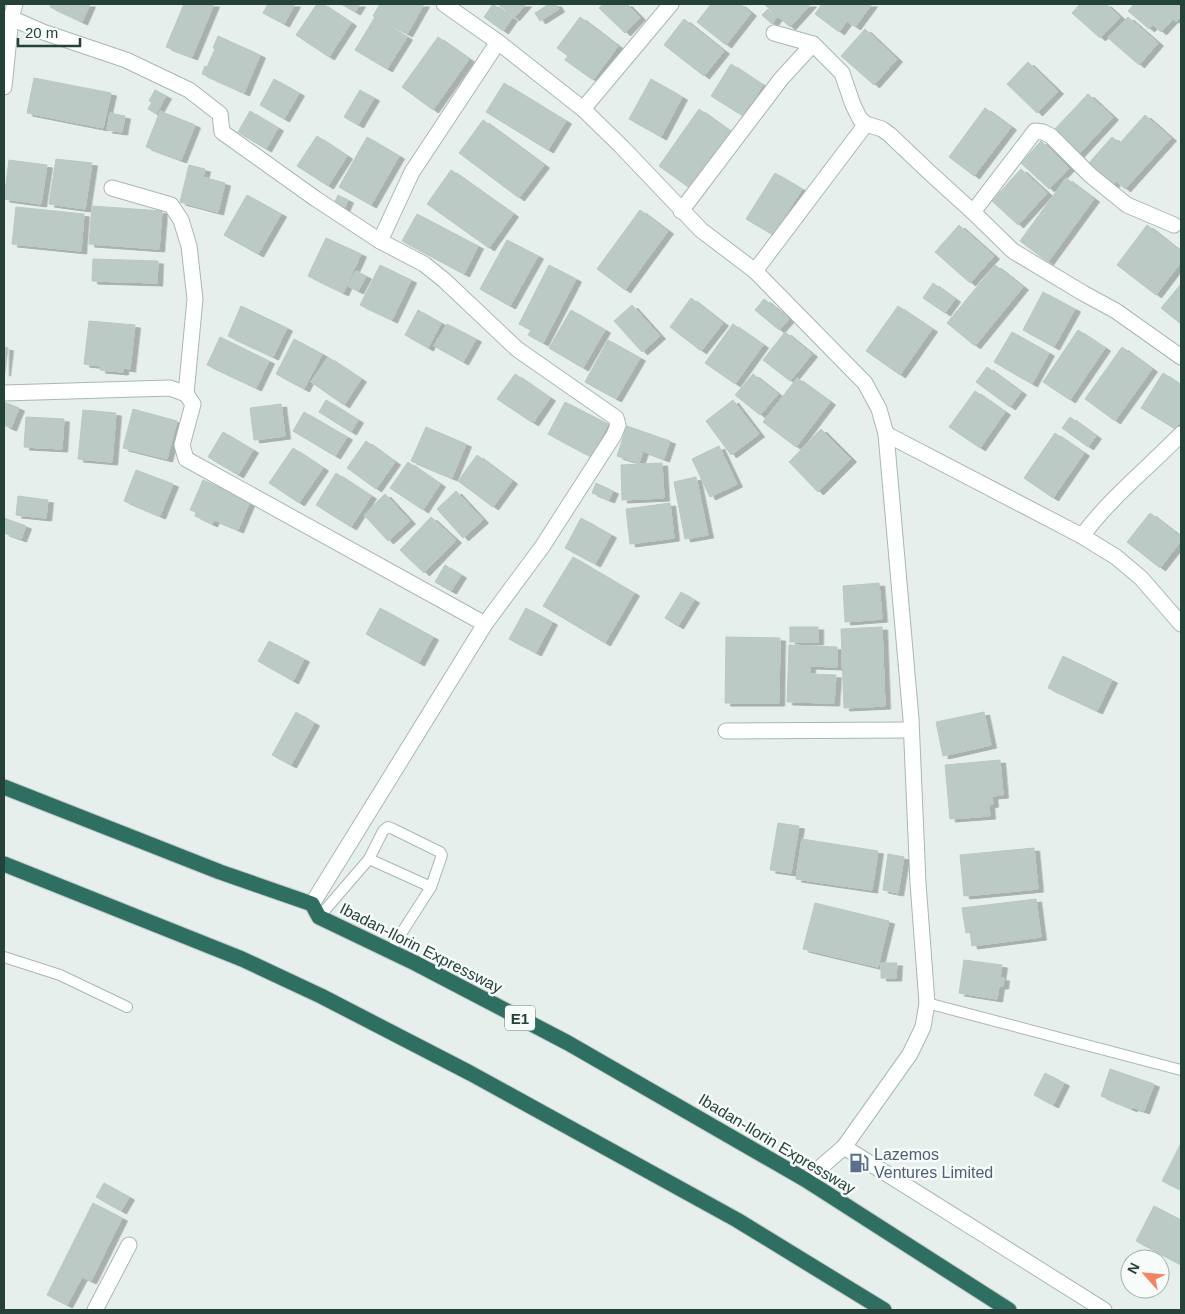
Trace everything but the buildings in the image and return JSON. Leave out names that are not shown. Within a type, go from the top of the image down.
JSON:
[{"type":"highway","name":"Ibadan-Ilorin Expressway","points":[[4,787],[316,910],[390,951],[568,1043],[806,1180],[1009,1310]]},
{"type":"highway","points":[[4,864],[242,958],[321,996],[479,1078],[737,1220],[884,1310]]},
{"type":"street","points":[[444,4],[498,42],[583,109],[701,230],[754,271],[864,383],[878,409],[886,434],[911,730],[918,883],[927,1004],[923,1027],[910,1054],[844,1147],[806,1180]]},
{"type":"street","points":[[583,109],[670,4]]},
{"type":"street","points":[[4,87],[13,11],[43,32],[126,60],[189,90],[220,114],[222,132],[316,199],[380,241],[424,264],[444,280],[517,349],[616,418],[618,425],[614,435],[542,547],[485,624],[316,910]]},
{"type":"street","points":[[774,33],[813,44],[842,73],[860,119],[866,124],[882,129],[890,134],[1013,251],[1116,311],[1181,357]]},
{"type":"street","points":[[380,241],[412,172],[498,42]]},
{"type":"street","points":[[681,211],[781,79],[813,44]]},
{"type":"street","points":[[754,271],[866,124]]},
{"type":"street","points":[[973,212],[1035,132],[1043,132],[1050,136],[1090,176],[1127,205],[1174,225]]},
{"type":"street","points":[[112,188],[171,205],[181,220],[189,246],[195,299],[186,394]]},
{"type":"street","points":[[4,393],[170,388],[186,394],[193,404],[182,445],[186,458],[485,624]]},
{"type":"street","points":[[886,434],[1082,536],[1116,557],[1140,578],[1181,624]]},
{"type":"street","points":[[1082,536],[1098,514],[1151,465],[1181,434]]},
{"type":"street","points":[[726,731],[911,730]]},
{"type":"street","points":[[844,1147],[1104,1310]]},
{"type":"street","points":[[95,1310],[129,1245]]},
{"type":"lane","points":[[316,910],[368,859],[383,830],[393,829],[440,852],[442,855],[430,887],[390,951]]},
{"type":"lane","points":[[368,859],[430,887]]},
{"type":"lane","points":[[4,957],[60,975],[127,1007]]},
{"type":"lane","points":[[927,1004],[1181,1070]]},
{"type":"place","name":"Lazemos Ventures Limited","points":[[859,1163]]}]
